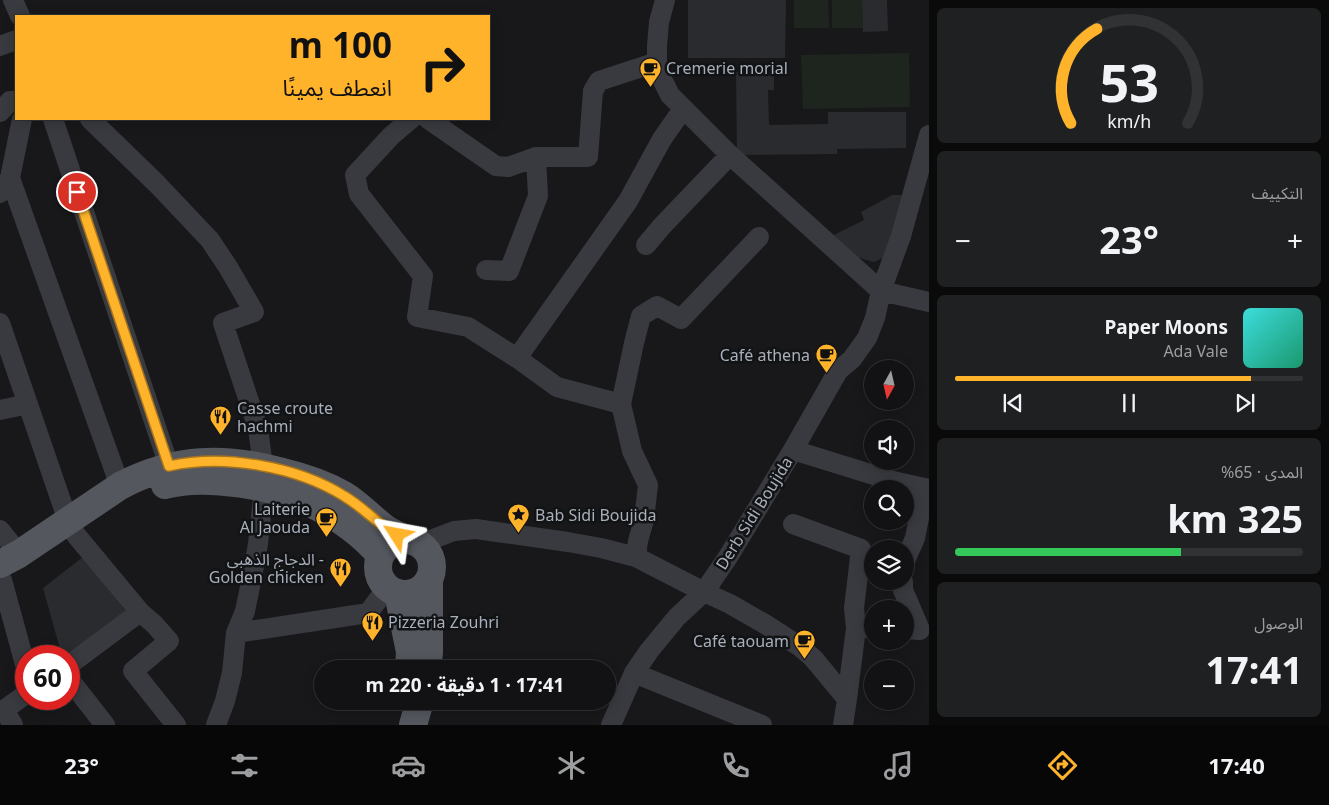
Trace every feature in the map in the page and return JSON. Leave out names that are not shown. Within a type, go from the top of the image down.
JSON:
[{"type":"main road","points":[[5,570],[30,566],[120,486],[144,474],[169,466],[206,461],[234,462],[305,500],[350,528],[373,546],[380,555]]},
{"type":"main road","points":[[72,528],[148,490],[173,483],[298,475],[335,491],[353,502],[387,530],[428,550],[432,560],[433,571],[430,581],[430,635],[428,660]]},
{"type":"main road","points":[[413,542],[396,541],[387,547],[380,555],[378,572],[382,581],[393,591],[407,594],[416,593],[430,581]]},
{"type":"main road","points":[[393,591],[410,652],[410,660]]},
{"type":"main road","points":[[396,725],[400,710]]},
{"type":"main road","points":[[412,725],[417,710]]},
{"type":"street","points":[[13,0],[20,15]]},
{"type":"street","points":[[665,0],[660,22],[657,62],[667,88],[683,109],[730,155],[881,291],[929,302]]},
{"type":"street","points":[[0,46],[15,40]]},
{"type":"street","points":[[429,120],[496,166],[508,167],[536,157],[588,157],[593,91],[598,81],[657,62]]},
{"type":"street","points":[[0,112],[10,101],[15,101]]},
{"type":"street","points":[[517,358],[628,201],[662,139],[683,109]]},
{"type":"street","points":[[22,120],[5,186],[120,486]]},
{"type":"street","points":[[53,120],[169,466]]},
{"type":"street","points":[[91,120],[157,184],[210,240],[254,312],[223,323],[258,428],[264,478],[258,544],[251,582],[245,611],[236,632],[232,673],[225,701],[216,725]]},
{"type":"street","points":[[410,120],[390,136],[354,175],[359,194],[423,276],[417,317],[468,327],[517,358],[557,387],[621,404]]},
{"type":"street","name":"Derb Sidi Boujida","points":[[611,725],[634,673],[659,636],[704,592],[728,557],[794,450],[838,371],[852,359],[867,338],[875,318],[881,291],[900,236],[929,135]]},
{"type":"street","points":[[646,245],[730,155]]},
{"type":"street","points":[[486,270],[510,271],[538,196],[536,157]]},
{"type":"street","points":[[636,557],[644,520],[648,484],[632,451],[621,404],[641,316],[657,306],[681,319],[759,237]]},
{"type":"street","points":[[0,322],[72,528],[140,612],[169,641],[133,671],[176,725]]},
{"type":"street","points":[[0,410],[28,404]]},
{"type":"street","points":[[794,450],[894,481],[927,488],[914,540]]},
{"type":"street","points":[[793,524],[861,549],[854,608],[864,628],[847,699],[844,725]]},
{"type":"street","points":[[413,542],[454,531],[476,529],[593,546],[636,557],[730,604],[799,646],[813,658],[847,699]]},
{"type":"street","points":[[0,530],[5,570],[21,645]]},
{"type":"street","points":[[903,590],[918,631]]},
{"type":"street","points":[[236,632],[368,613],[393,591]]},
{"type":"street","points":[[80,657],[140,612]]},
{"type":"street","points":[[634,673],[762,725]]},
{"type":"street","points":[[80,693],[105,725]]},
{"type":"street","points":[[6,715],[15,706]]},
{"type":"shaded area","points":[[794,0],[828,0],[829,28],[794,28]]},
{"type":"shaded area","points":[[832,0],[862,0],[863,28],[832,28]]},
{"type":"shaded area","points":[[909,53],[910,107],[803,109],[801,55]]},
{"type":"building","points":[[688,0],[786,0],[785,58],[688,58]]},
{"type":"building","points":[[862,0],[887,0],[888,31],[863,32]]},
{"type":"building","points":[[736,72],[774,72],[774,90],[768,90],[769,125],[828,124],[828,112],[906,112],[906,148],[837,149],[837,154],[737,155]]},
{"type":"building","points":[[892,195],[903,195],[885,257],[874,262],[856,257],[834,235],[864,220],[861,212]]},
{"type":"building","points":[[83,557],[128,614],[80,648],[80,645],[59,645],[43,588]]},
{"type":"place","name":"Cremerie morial","points":[[650,87]]},
{"type":"place","name":"Café athena","points":[[826,374]]},
{"type":"place","name":"Casse croute hachmi","points":[[221,436]]},
{"type":"place","name":"Bab Sidi Boujida","points":[[519,534]]},
{"type":"place","name":"Laiterie Al Jaouda","points":[[326,537]]},
{"type":"place","name":"الدجاج الذهبي - Golden chicken","points":[[340,587]]},
{"type":"place","name":"Pizzeria Zouhri","points":[[372,641]]},
{"type":"place","name":"Café taouam","points":[[805,660]]},
{"type":"route","points":[[77,192],[169,466],[206,461],[234,462],[298,475],[324,485],[344,496],[387,530],[397,535]]}]
